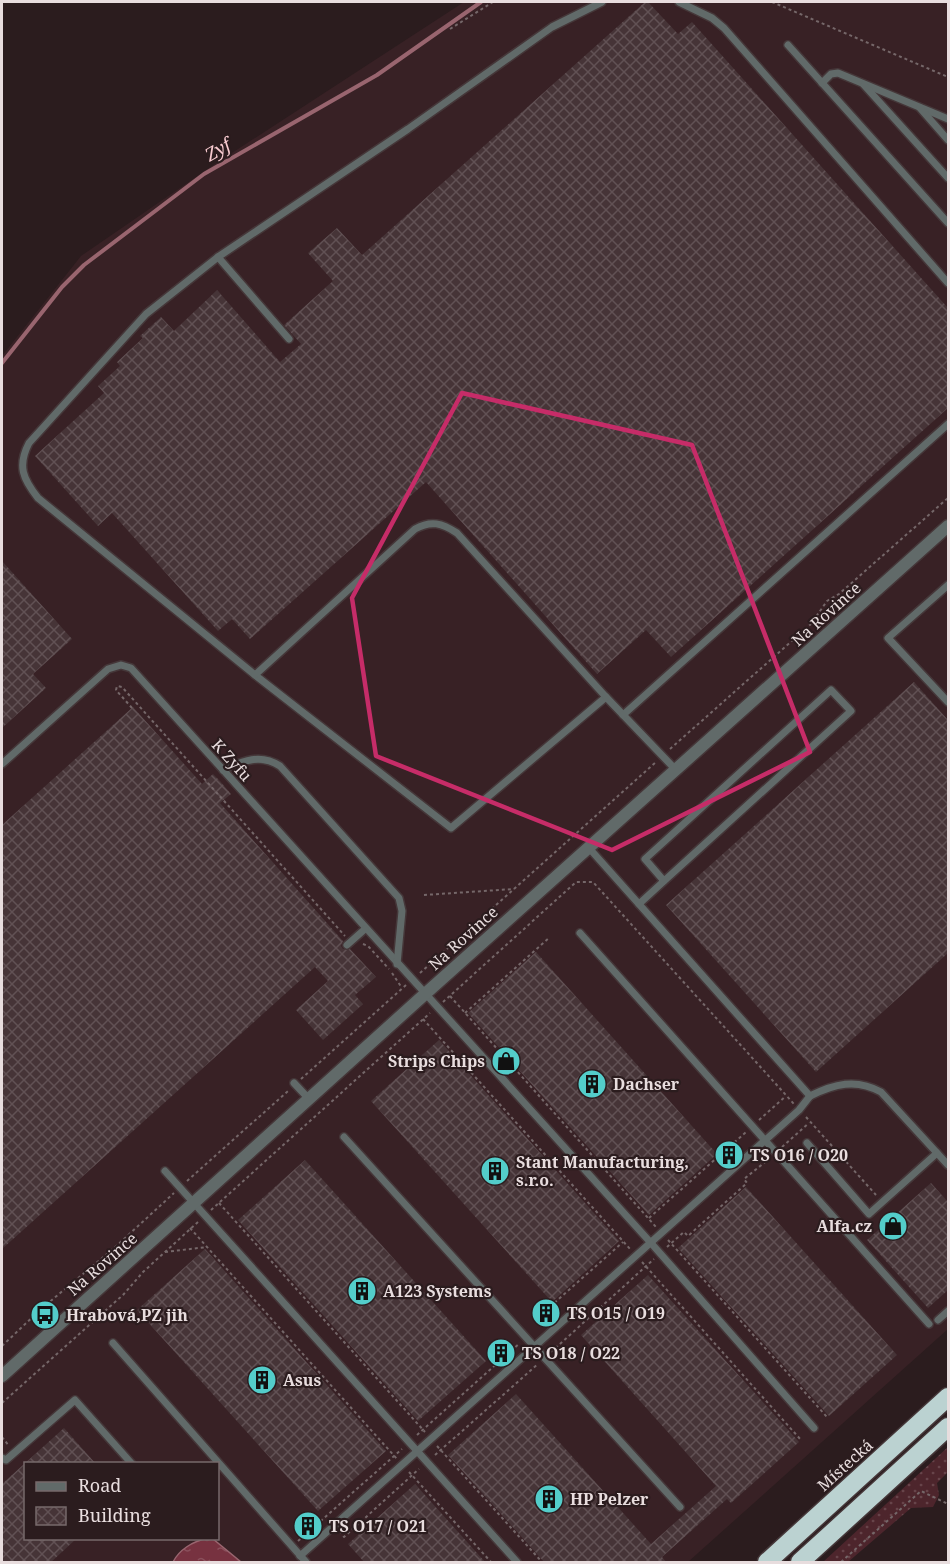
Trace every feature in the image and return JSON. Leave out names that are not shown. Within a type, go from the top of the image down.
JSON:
[{"type":"highway","name":"Místecká","points":[[767,1563],[948,1397]]},
{"type":"highway","points":[[800,1563],[948,1427]]},
{"type":"street","name":"Na Rovince","points":[[2,1376],[948,526]]},
{"type":"lane","points":[[602,2],[552,27],[408,129],[218,256],[146,314],[29,443],[23,455],[22,465],[26,480],[38,498],[255,675],[451,828],[606,697]]},
{"type":"lane","points":[[679,2],[712,18],[724,28],[948,283]]},
{"type":"lane","points":[[788,45],[948,223]]},
{"type":"lane","points":[[822,83],[831,75],[838,73],[948,119]]},
{"type":"lane","points":[[863,83],[948,178]]},
{"type":"lane","points":[[918,106],[948,140]]},
{"type":"lane","points":[[218,256],[289,339]]},
{"type":"lane","points":[[623,715],[948,424]]},
{"type":"lane","points":[[255,675],[415,529],[432,523],[441,524],[457,533],[606,697],[676,770]]},
{"type":"lane","points":[[948,585],[888,638],[948,702]]},
{"type":"lane","name":"K Zyfu","points":[[2,764],[108,669],[123,665],[131,668],[651,1243],[814,1428]]},
{"type":"lane","points":[[639,904],[851,711],[831,690],[645,860],[664,881]]},
{"type":"lane","points":[[223,770],[248,759],[259,758],[272,761],[280,766],[399,898],[402,911],[397,964]]},
{"type":"lane","points":[[589,848],[810,1096]]},
{"type":"lane","points":[[349,944],[365,929]]},
{"type":"lane","points":[[579,933],[928,1324]]},
{"type":"lane","points":[[295,1083],[309,1099]]},
{"type":"lane","points":[[219,1464],[303,1559],[335,1526],[799,1110],[810,1096],[826,1088],[855,1083],[868,1085],[881,1092],[948,1165]]},
{"type":"lane","points":[[344,1137],[680,1507]]},
{"type":"lane","points":[[807,1143],[869,1214],[937,1153]]},
{"type":"lane","points":[[165,1171],[517,1563]]},
{"type":"lane","points":[[938,1320],[948,1311]]},
{"type":"lane","points":[[113,1343],[218,1462]]},
{"type":"lane","points":[[3,1461],[75,1400],[130,1462]]},
{"type":"path","points":[[450,29],[492,2]]},
{"type":"path","points":[[772,2],[948,77]]},
{"type":"path","points":[[2,1346],[811,624],[827,601],[839,594],[948,498]]},
{"type":"path","points":[[136,702],[131,708],[116,690],[117,686],[120,685],[136,702],[349,944],[355,947],[360,944],[368,946],[402,988]]},
{"type":"path","points":[[2,1403],[123,1295],[143,1272],[190,1228],[576,882],[593,882],[882,1202]]},
{"type":"path","points":[[424,895],[514,890]]},
{"type":"path","points":[[465,1013],[550,937]]},
{"type":"path","points":[[450,996],[827,1417]]},
{"type":"path","points":[[423,1019],[801,1440]]},
{"type":"path","points":[[649,1219],[786,1096]]},
{"type":"path","points":[[326,1515],[344,1537],[684,1232],[688,1237],[747,1182]]},
{"type":"path","points":[[219,1203],[543,1563]]},
{"type":"path","points":[[190,1228],[491,1563]]},
{"type":"path","points":[[552,1317],[558,1312],[552,1305],[623,1242]]},
{"type":"path","points":[[165,1252],[207,1247]]},
{"type":"path","points":[[841,1563],[921,1491],[948,1504]]},
{"type":"highlighted area","points":[[462,393],[692,445],[810,752],[612,850],[376,756],[352,598]]},
{"type":"shaded area","points":[[464,2],[948,2],[948,1329],[688,1562],[2,1562],[2,356],[81,256],[212,166]]},
{"type":"shaded area","points":[[948,1447],[948,1472],[937,1483],[939,1495],[933,1507],[911,1508],[848,1562],[823,1562]]},
{"type":"water","points":[[214,1540],[241,1562],[173,1562],[187,1547],[196,1542]]},
{"type":"building","points":[[645,2],[648,2],[678,34],[692,22],[948,308],[948,408],[671,657],[646,630],[597,674],[426,482],[250,639],[232,619],[218,631],[112,513],[98,526],[35,456],[104,393],[98,386],[120,366],[117,362],[143,338],[140,336],[161,317],[174,331],[217,290],[280,362],[301,344],[284,325],[333,281],[308,253],[337,228],[362,255]]},
{"type":"building","points":[[2,561],[72,639],[33,674],[46,688],[2,728]]},
{"type":"building","points":[[914,682],[948,720],[948,953],[816,1072],[666,905]]},
{"type":"building","points":[[133,707],[202,784],[213,774],[220,781],[231,794],[220,803],[343,941],[341,946],[343,949],[350,949],[376,977],[355,995],[363,1004],[323,1040],[296,1010],[328,981],[315,967],[2,1249],[2,825]]},
{"type":"building","name":"Dachser","points":[[536,952],[717,1154],[649,1215],[468,1013]]},
{"type":"building","name":"Stant Manufacturing, s.r.o.","points":[[439,1040],[619,1241],[552,1302],[371,1101]]},
{"type":"building","name":"A123 Systems","points":[[305,1160],[486,1361],[418,1421],[238,1220]]},
{"type":"building","points":[[931,1183],[948,1202],[948,1290],[928,1308],[867,1240]]},
{"type":"building","points":[[746,1187],[897,1355],[829,1416],[678,1248]]},
{"type":"building","name":"Asus","points":[[205,1249],[386,1451],[318,1511],[137,1310]]},
{"type":"building","points":[[648,1275],[799,1442],[731,1503],[727,1499],[662,1557],[667,1563],[545,1563],[448,1455],[516,1394],[651,1544],[716,1486],[581,1335]]},
{"type":"building","points":[[64,1428],[94,1462],[26,1462]]},
{"type":"building","points":[[24,1464],[24,1540],[75,1540],[50,1563],[2,1563],[2,1484]]},
{"type":"building","points":[[415,1484],[486,1563],[365,1563],[348,1544]]},
{"type":"waterway","name":"Zyf","points":[[2,363],[62,287],[84,265],[204,174],[377,75],[481,2]]},
{"type":"place","name":"Strips Chips","points":[[506,1061]]},
{"type":"place","name":"Dachser","points":[[592,1084]]},
{"type":"place","name":"TS O16 / O20","points":[[729,1155]]},
{"type":"place","name":"Stant Manufacturing, s.r.o.","points":[[495,1171]]},
{"type":"place","name":"Alfa.cz","points":[[893,1226]]},
{"type":"place","name":"A123 Systems","points":[[362,1291]]},
{"type":"place","name":"TS O15 / O19","points":[[546,1313]]},
{"type":"place","name":"Hrabová,PZ jih","points":[[45,1315]]},
{"type":"place","name":"TS O18 / O22","points":[[501,1353]]},
{"type":"place","name":"Asus","points":[[262,1380]]},
{"type":"place","name":"HP Pelzer","points":[[549,1499]]},
{"type":"place","name":"TS O17 / O21","points":[[308,1526]]}]
